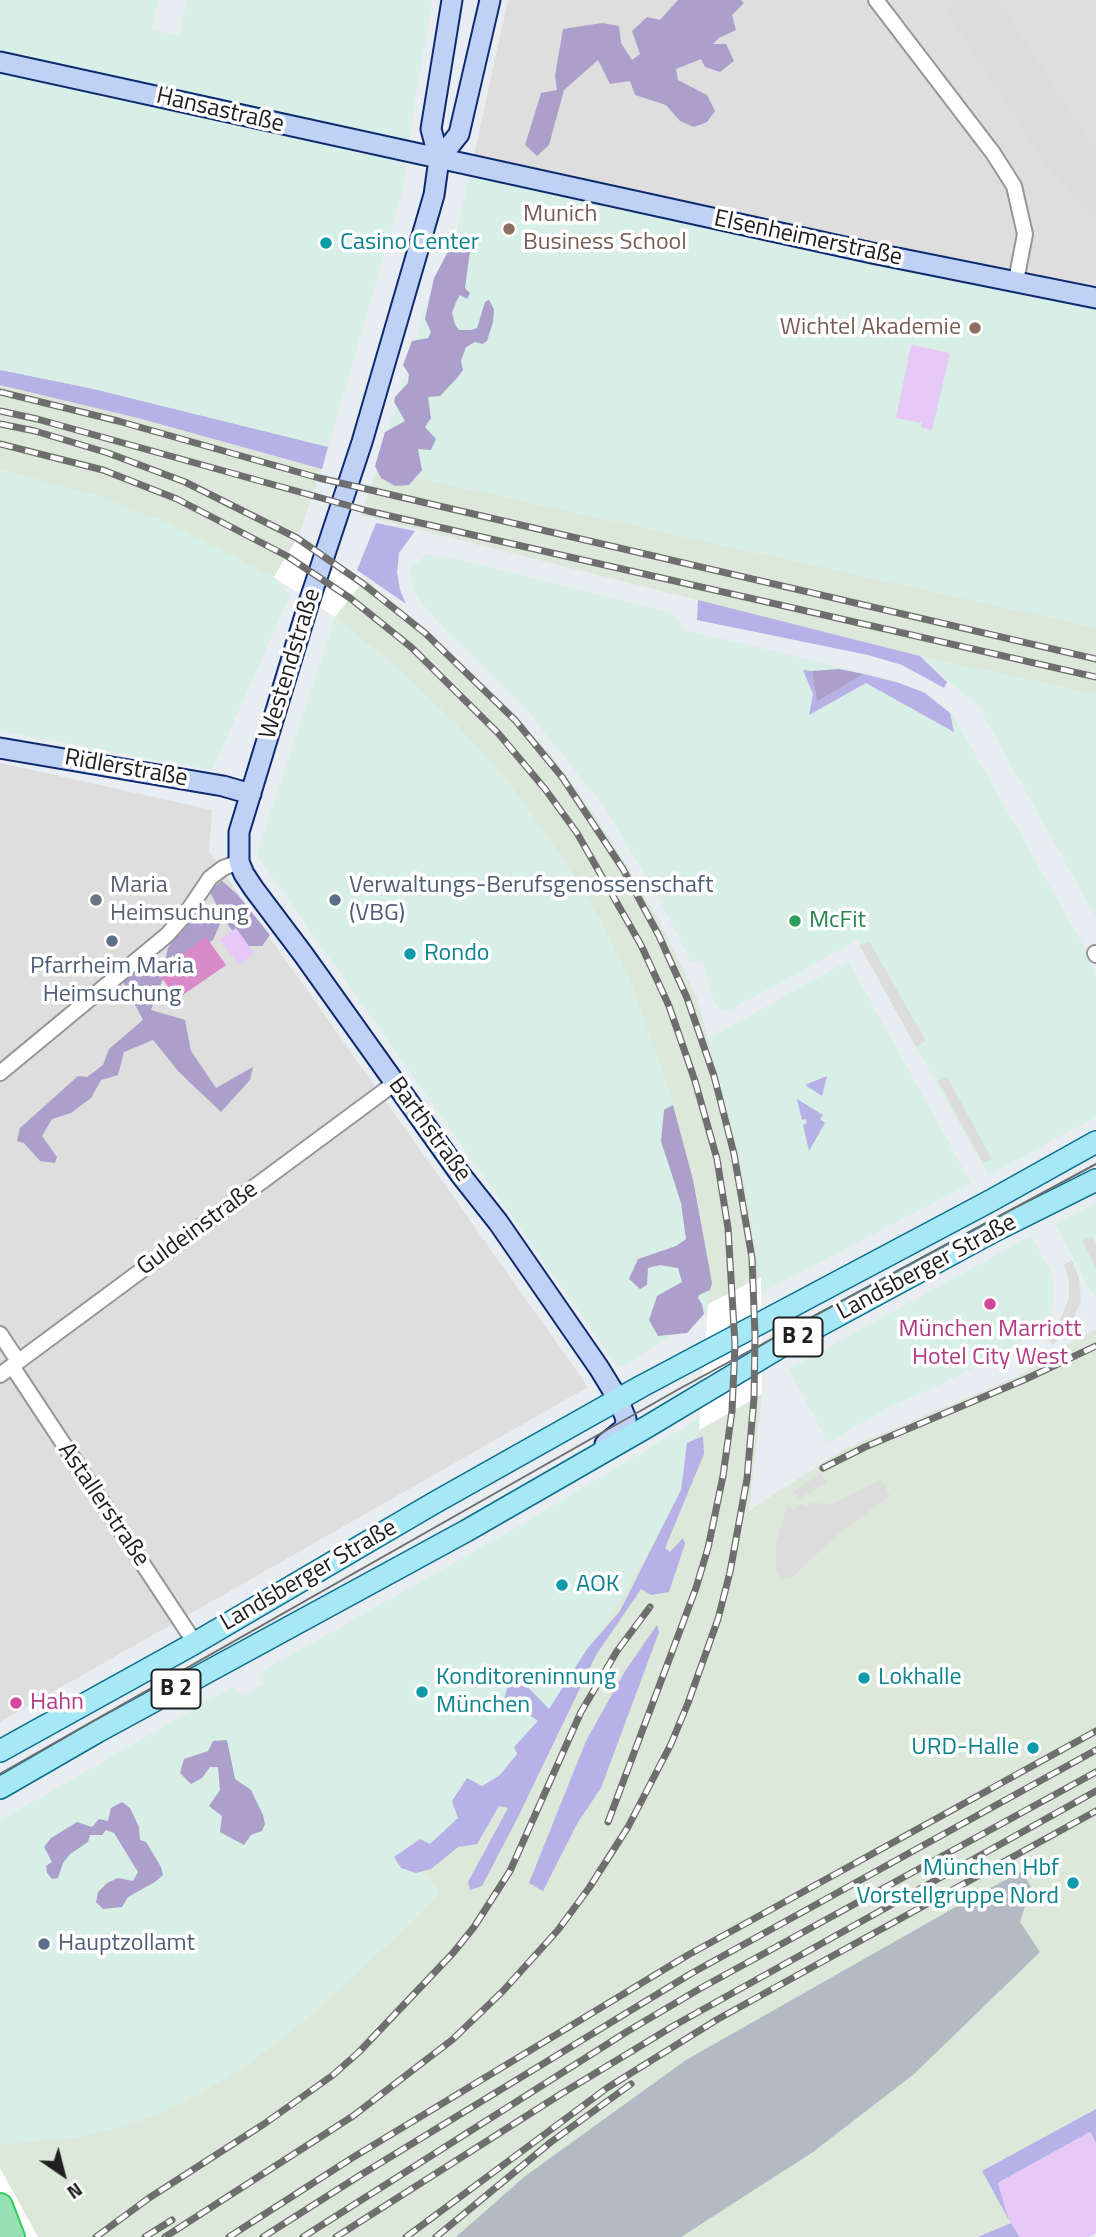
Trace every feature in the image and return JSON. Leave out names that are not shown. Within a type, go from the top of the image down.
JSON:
[{"type":"highway","points":[[0,2206],[12,2237]]},
{"type":"main road","name":"Landsberger Straße","points":[[0,1751],[195,1643],[423,1509],[618,1399],[1096,1142]]},
{"type":"main road","name":"Landsberger Straße","points":[[0,1788],[578,1467],[787,1343],[996,1230],[1096,1180]]},
{"type":"street","name":"Westendstraße","points":[[239,862],[239,832],[309,602],[362,442],[434,195],[439,159],[431,129],[452,0]]},
{"type":"street","name":"Westendstraße","points":[[439,159],[459,134],[490,0]]},
{"type":"street","points":[[876,0],[993,153],[1014,186],[1025,234],[1016,281]]},
{"type":"street","name":"Hansastraße","points":[[0,62],[439,159]]},
{"type":"street","name":"Elsenheimerstraße","points":[[439,159],[566,184],[872,253],[1096,298]]},
{"type":"street","name":"Ridlerstraße","points":[[0,748],[223,786],[251,794]]},
{"type":"street","points":[[0,1073],[167,935],[185,915],[210,878],[223,868],[239,862]]},
{"type":"street","name":"Barthstraße","points":[[239,862],[254,889],[527,1263],[618,1399]]},
{"type":"street","name":"Guldeinstraße","points":[[10,1368],[395,1083]]},
{"type":"street","name":"Astallerstraße","points":[[0,1334],[10,1368],[195,1643]]},
{"type":"street","name":"Landsberger Straße","points":[[578,1467],[625,1427],[626,1419],[618,1399]]},
{"type":"shaded area","points":[[0,0],[158,0],[151,30],[179,36],[187,0],[432,0],[403,189],[326,454],[0,371]]},
{"type":"shaded area","points":[[508,0],[1096,0],[1096,299],[472,165]]},
{"type":"shaded area","points":[[678,0],[741,0],[744,3],[732,15],[736,30],[713,44],[726,44],[734,61],[720,72],[705,67],[701,59],[676,69],[678,80],[707,95],[715,111],[707,122],[694,127],[680,121],[666,105],[635,95],[630,81],[610,84],[598,60],[564,90],[549,145],[537,156],[525,145],[541,93],[557,90],[555,76],[563,29],[602,23],[619,26],[621,43],[632,60],[640,54],[632,31],[647,17],[660,20]]},
{"type":"shaded area","points":[[958,0],[998,0],[1096,151],[1096,213],[1093,216],[1046,165],[945,9]]},
{"type":"shaded area","points":[[472,165],[1096,299],[1096,628],[377,469],[421,320],[434,286],[452,254]]},
{"type":"shaded area","points":[[464,237],[471,244],[465,288],[470,293],[467,299],[460,295],[456,302],[452,313],[455,324],[459,330],[477,328],[485,302],[489,300],[494,309],[493,322],[487,341],[483,344],[475,342],[466,347],[461,361],[463,370],[457,378],[440,396],[428,397],[431,418],[425,427],[436,439],[431,450],[418,449],[422,470],[409,485],[395,486],[381,478],[375,466],[385,432],[405,421],[394,402],[395,397],[408,383],[409,374],[403,365],[412,341],[428,338],[431,332],[425,319],[434,278],[450,248]]},
{"type":"shaded area","points":[[911,345],[950,353],[932,430],[921,427],[922,423],[896,418]]},
{"type":"shaded area","points":[[0,370],[89,388],[328,447],[322,469],[138,418],[0,385]]},
{"type":"shaded area","points":[[0,371],[326,454],[299,535],[274,577],[166,522],[97,495],[0,469]]},
{"type":"shaded area","points":[[0,469],[97,494],[166,522],[274,577],[290,595],[212,770],[0,731]]},
{"type":"shaded area","points":[[377,469],[1096,628],[1096,694],[920,656],[360,515]]},
{"type":"shaded area","points":[[376,523],[415,531],[399,553],[397,572],[406,604],[357,570]]},
{"type":"shaded area","points":[[428,554],[466,561],[672,613],[686,630],[896,681],[925,692],[952,714],[1087,952],[1096,978],[1096,1117],[988,1175],[857,940],[732,1009],[721,1010],[715,1005],[703,960],[691,962],[655,891],[605,808],[529,713],[447,632],[423,604],[413,588],[410,568]]},
{"type":"shaded area","points":[[365,579],[428,631],[550,754],[587,804],[662,927],[697,998],[741,1160],[761,1277],[708,1304],[689,1174],[673,1102],[628,974],[566,863],[507,780],[459,727],[405,674],[335,617]]},
{"type":"shaded area","points":[[698,600],[920,656],[947,682],[944,688],[902,665],[868,655],[697,620]]},
{"type":"shaded area","points":[[335,617],[405,674],[459,727],[507,780],[566,863],[628,974],[673,1102],[689,1174],[708,1304],[707,1314],[623,1366],[616,1364],[257,855]]},
{"type":"shaded area","points":[[920,656],[1096,694],[1096,917],[979,707]]},
{"type":"shaded area","points":[[839,669],[864,674],[817,701],[812,671]]},
{"type":"shaded area","points":[[803,670],[812,671],[817,700],[864,674],[925,693],[950,713],[954,732],[866,683],[809,715],[813,694]]},
{"type":"shaded area","points":[[0,763],[212,810],[209,852],[588,1387],[0,1722]]},
{"type":"shaded area","points":[[222,881],[237,894],[270,935],[262,946],[245,946],[224,920],[213,940],[183,960],[172,955],[151,1010],[185,1020],[191,1051],[216,1088],[253,1067],[250,1080],[221,1112],[179,1072],[153,1040],[124,1052],[118,1075],[101,1080],[91,1098],[71,1113],[52,1119],[42,1136],[57,1157],[55,1163],[40,1161],[24,1143],[17,1141],[20,1128],[78,1076],[87,1077],[103,1065],[109,1049],[143,1020],[122,980],[148,961],[165,961],[168,948],[189,917],[213,918],[220,912],[209,890]]},
{"type":"shaded area","points":[[236,928],[254,953],[239,965],[220,940]]},
{"type":"shaded area","points":[[206,937],[226,965],[177,999],[157,971]]},
{"type":"shaded area","points":[[869,941],[926,1041],[916,1047],[860,946]]},
{"type":"shaded area","points":[[848,961],[971,1183],[761,1293],[754,1228],[708,1039]]},
{"type":"shaded area","points":[[827,1076],[822,1096],[805,1085]]},
{"type":"shaded area","points":[[947,1077],[992,1159],[983,1163],[938,1081]]},
{"type":"shaded area","points":[[797,1099],[823,1115],[820,1119],[825,1123],[809,1151],[803,1125],[807,1123],[806,1119],[802,1120]]},
{"type":"shaded area","points":[[673,1105],[693,1180],[712,1283],[710,1290],[698,1298],[704,1314],[687,1333],[658,1336],[649,1320],[657,1296],[682,1282],[678,1268],[660,1265],[648,1268],[647,1285],[640,1289],[629,1279],[638,1259],[676,1246],[686,1239],[681,1203],[661,1141],[664,1110]]},
{"type":"shaded area","points":[[1096,1203],[1096,1300],[1055,1224]]},
{"type":"shaded area","points":[[1031,1236],[1053,1276],[1053,1308],[1043,1326],[1001,1354],[888,1407],[828,1443],[789,1369]]},
{"type":"shaded area","points":[[1092,1236],[1096,1244],[1096,1268],[1082,1241]]},
{"type":"shaded area","points":[[1072,1260],[1079,1278],[1081,1301],[1071,1323],[1053,1345],[1045,1337],[1061,1318],[1069,1298],[1069,1280],[1064,1265]]},
{"type":"shaded area","points":[[1096,1329],[1096,2109],[982,2171],[1011,2223],[978,2237],[0,2237],[0,2145],[78,2137],[124,2127],[200,2094],[250,2063],[309,2017],[411,1923],[440,1892],[414,1858],[457,1833],[539,1732],[618,1604],[683,1491],[699,1430],[762,1394],[749,1511],[842,1450],[1019,1376]]},
{"type":"shaded area","points":[[700,1418],[683,1491],[618,1604],[440,1891],[411,1923],[309,2017],[250,2063],[200,2094],[124,2127],[78,2137],[0,2145],[0,1821],[234,1686],[242,1697],[263,1684],[258,1675],[268,1668],[509,1532]]},
{"type":"shaded area","points":[[703,1436],[704,1454],[665,1548],[670,1552],[683,1538],[685,1544],[669,1592],[651,1595],[641,1589],[596,1655],[482,1886],[470,1890],[468,1882],[508,1808],[499,1806],[477,1844],[458,1847],[431,1869],[416,1873],[401,1868],[394,1857],[420,1839],[430,1844],[458,1818],[452,1801],[467,1778],[482,1786],[500,1775],[517,1754],[514,1747],[538,1721],[531,1716],[531,1706],[522,1697],[515,1706],[504,1699],[511,1676],[518,1677],[549,1709],[587,1649],[620,1611],[681,1490],[687,1443]]},
{"type":"shaded area","points":[[821,1474],[827,1482],[799,1499],[794,1491]]},
{"type":"shaded area","points":[[881,1480],[890,1496],[838,1534],[790,1579],[784,1580],[780,1577],[776,1571],[776,1543],[787,1505],[794,1511],[802,1504],[806,1507],[811,1503],[831,1504]]},
{"type":"shaded area","points":[[657,1625],[659,1632],[601,1788],[578,1822],[543,1891],[529,1883],[586,1741],[625,1671]]},
{"type":"shaded area","points":[[227,1740],[235,1779],[251,1790],[265,1824],[262,1831],[251,1835],[244,1845],[220,1832],[222,1816],[209,1806],[220,1790],[218,1767],[210,1767],[202,1778],[191,1784],[180,1773],[184,1759],[208,1751],[213,1741]]},
{"type":"shaded area","points":[[122,1802],[130,1808],[139,1827],[140,1840],[146,1842],[163,1875],[128,1897],[122,1907],[103,1909],[96,1902],[98,1892],[107,1883],[118,1878],[133,1881],[138,1872],[114,1833],[106,1830],[102,1835],[90,1835],[88,1842],[70,1854],[63,1863],[58,1878],[52,1879],[47,1873],[46,1866],[52,1862],[44,1847],[51,1838],[77,1822],[92,1827],[99,1819],[108,1821],[111,1808]]},
{"type":"shaded area","points":[[1022,1871],[1031,1887],[1020,1922],[1040,1952],[914,2074],[813,2152],[681,2237],[456,2237],[524,2177],[686,2060],[968,1900],[971,1904],[983,1898],[981,1893]]},
{"type":"shaded area","points":[[1096,2109],[1096,2143],[1090,2132],[998,2183],[1009,2220],[982,2171]]},
{"type":"shaded area","points":[[1090,2132],[1096,2143],[1096,2233],[1089,2237],[1021,2237],[1009,2220],[998,2183]]},
{"type":"shaded area","points":[[1011,2223],[1020,2237],[978,2237]]},
{"type":"pier","points":[[299,535],[365,579],[335,617],[274,577]]},
{"type":"pier","points":[[761,1277],[762,1394],[699,1430],[708,1304]]},
{"type":"pier","points":[[0,2168],[38,2237],[0,2237]]},
{"type":"tram line","points":[[0,1774],[679,1389],[1096,1164]]},
{"type":"railway","points":[[0,392],[118,421],[319,478],[1096,659]]},
{"type":"railway","points":[[0,411],[368,511],[1096,677]]},
{"type":"railway","points":[[0,424],[35,431],[108,453],[185,482],[297,538],[362,583],[425,633],[515,720],[562,777],[623,869],[659,936],[687,998],[714,1076],[734,1154],[752,1258],[754,1398],[747,1479],[730,1572],[718,1619],[688,1703],[671,1744],[628,1827],[558,1930],[503,1991],[452,2040],[353,2116],[165,2237]]},
{"type":"railway","points":[[0,444],[103,470],[177,499],[287,556],[350,598],[411,647],[498,733],[545,789],[577,833],[641,945],[669,1006],[695,1081],[717,1159],[728,1228],[735,1345],[732,1411],[723,1476],[708,1548],[696,1588],[608,1822]]},
{"type":"railway","points":[[823,1468],[1096,1346]]},
{"type":"railway","points":[[96,2237],[149,2198],[264,2124],[333,2075],[359,2052],[453,1953],[474,1927],[510,1871],[581,1712],[617,1651],[650,1607]]},
{"type":"railway","points":[[229,2237],[352,2158],[688,1955],[1096,1731]]},
{"type":"railway","points":[[263,2237],[692,1973],[1096,1750]]},
{"type":"railway","points":[[303,2237],[628,2031],[701,1988],[1096,1772]]},
{"type":"railway","points":[[336,2237],[675,2025],[1096,1791]]},
{"type":"railway","points":[[406,2237],[607,2088],[718,2019],[1096,1811]]},
{"type":"railway","points":[[436,2237],[551,2142],[631,2084]]},
{"type":"railway","points":[[145,2237],[172,2220]]},
{"type":"place","name":"Munich Business School","points":[[509,229]]},
{"type":"place","name":"Casino Center","points":[[326,243]]},
{"type":"place","name":"Wichtel Akademie","points":[[975,328]]},
{"type":"place","name":"Maria Heimsuchung","points":[[96,900]]},
{"type":"place","name":"Verwaltungs-Berufsgenossenschaft (VBG)","points":[[335,900]]},
{"type":"place","name":"McFit","points":[[795,921]]},
{"type":"place","name":"Pfarrheim Maria Heimsuchung","points":[[112,941]]},
{"type":"place","name":"Rondo","points":[[410,954]]},
{"type":"place","name":"München Marriott Hotel City West","points":[[990,1304]]},
{"type":"place","name":"AOK","points":[[562,1585]]},
{"type":"place","name":"Lokhalle","points":[[864,1678]]},
{"type":"place","name":"Konditoreninnung München","points":[[422,1692]]},
{"type":"place","name":"Hahn","points":[[16,1703]]},
{"type":"place","name":"URD-Halle","points":[[1033,1748]]},
{"type":"place","name":"München Hbf Vorstellgruppe Nord","points":[[1073,1883]]},
{"type":"place","name":"Hauptzollamt","points":[[44,1944]]}]
